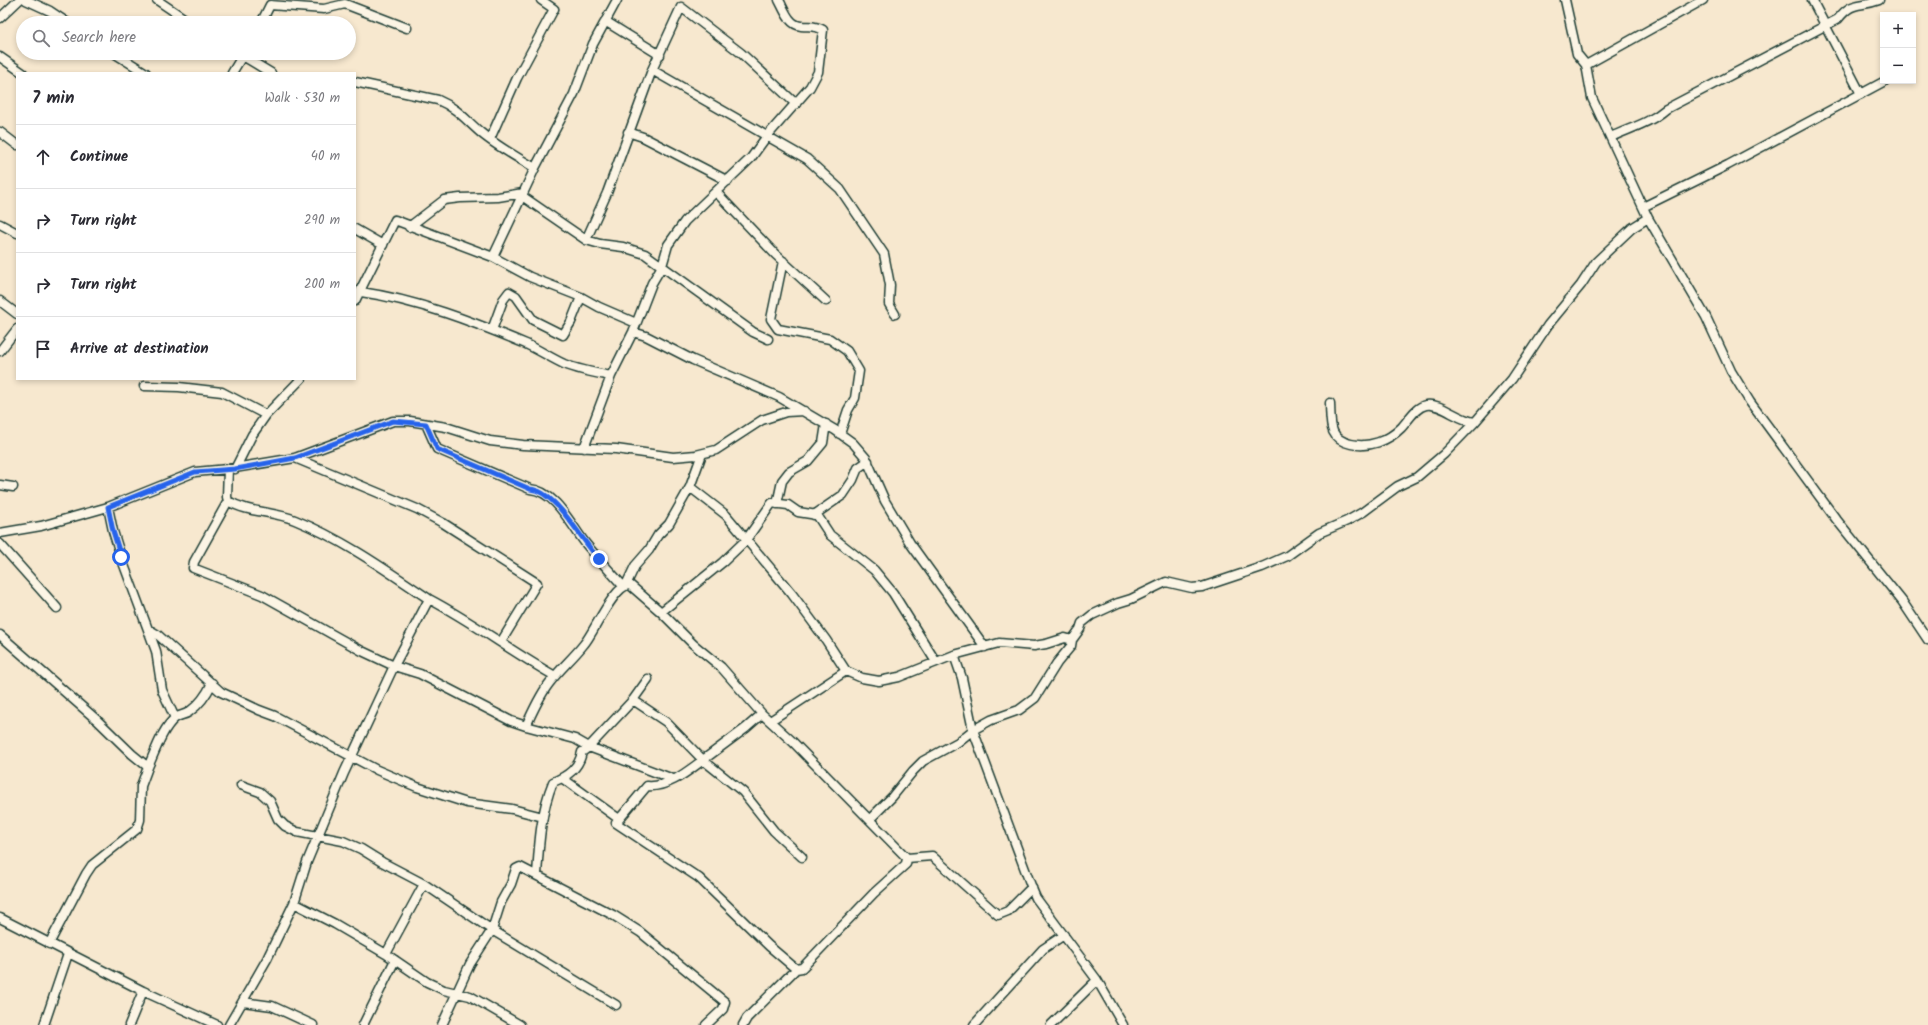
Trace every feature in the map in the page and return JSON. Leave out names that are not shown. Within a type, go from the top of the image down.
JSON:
[{"type":"street","points":[[0,18],[19,0]]},
{"type":"street","points":[[26,0],[58,16]]},
{"type":"street","points":[[157,0],[181,16]]},
{"type":"street","points":[[490,139],[519,73],[554,9],[541,0]]},
{"type":"street","points":[[493,257],[522,194],[574,94],[594,44],[617,0]]},
{"type":"street","points":[[584,448],[611,376],[633,332],[652,283],[662,266],[668,244],[685,221],[751,158],[767,136],[810,87],[818,72],[823,30],[817,26],[800,26],[793,22],[779,0]]},
{"type":"street","points":[[1565,0],[1577,54],[1586,65],[1592,98],[1648,218],[1706,317],[1731,371],[1750,402],[1836,519],[1902,601],[1928,640]]},
{"type":"street","points":[[1586,65],[1703,0]]},
{"type":"street","points":[[1812,0],[1861,94]]},
{"type":"street","points":[[1611,137],[1630,128],[1648,122],[1666,109],[1838,19],[1849,5],[1858,1],[1865,3],[1879,0]]},
{"type":"street","points":[[263,16],[270,2],[324,10],[345,4],[407,28]]},
{"type":"street","points":[[586,240],[607,193],[628,132],[652,70],[681,7],[740,53],[796,104]]},
{"type":"street","points":[[605,21],[660,55]]},
{"type":"street","points":[[0,57],[22,72]]},
{"type":"street","points":[[125,60],[144,72]]},
{"type":"street","points":[[233,72],[239,60]]},
{"type":"street","points":[[251,60],[269,72]]},
{"type":"street","points":[[652,70],[808,159],[840,189],[884,254],[890,285],[889,304],[895,314]]},
{"type":"street","points":[[356,82],[438,100],[463,115],[480,133],[535,168]]},
{"type":"street","points":[[1643,207],[1728,165],[1880,84]]},
{"type":"street","points":[[0,132],[16,144]]},
{"type":"street","points":[[628,132],[643,137],[728,181]]},
{"type":"street","points":[[716,192],[783,261],[826,301]]},
{"type":"street","points":[[409,227],[444,200],[460,198],[498,198],[522,194],[586,240],[600,244],[623,247],[645,254],[753,332],[768,339]]},
{"type":"street","points":[[870,819],[892,797],[923,761],[958,742],[973,730],[991,720],[1018,710],[1032,702],[1041,691],[1057,663],[1071,646],[1072,640],[1080,629],[1082,623],[1092,614],[1118,602],[1141,595],[1164,582],[1192,588],[1202,587],[1262,567],[1287,556],[1319,532],[1347,521],[1375,504],[1398,486],[1417,478],[1444,454],[1475,422],[1512,379],[1548,325],[1581,285],[1596,262],[1632,228],[1648,218]]},
{"type":"street","points":[[356,300],[395,220],[409,227],[493,257],[530,277],[581,297],[599,307],[636,323]]},
{"type":"street","points":[[0,224],[16,232]]},
{"type":"street","points":[[356,230],[383,245]]},
{"type":"street","points":[[783,261],[772,319],[778,329],[830,339],[847,351],[859,371],[855,398],[848,410],[840,434]]},
{"type":"street","points":[[361,292],[406,301],[492,330],[528,345],[564,363],[584,370],[611,376]]},
{"type":"street","points":[[492,330],[503,300],[509,292],[516,296],[533,320],[562,335],[571,322],[581,297]]},
{"type":"street","points":[[0,301],[16,313]]},
{"type":"street","points":[[0,351],[16,331]]},
{"type":"street","points":[[633,332],[646,336],[693,360],[753,385],[804,411],[853,443],[868,461],[885,501],[910,543],[985,646]]},
{"type":"street","points":[[300,380],[266,415],[232,469],[226,497],[228,502],[194,562],[193,568],[262,595],[362,651],[394,666],[420,674],[511,721],[575,739],[589,748],[673,779]]},
{"type":"street","points":[[144,386],[179,387],[222,392],[266,415]]},
{"type":"street","points":[[1330,403],[1331,425],[1334,436],[1341,441],[1358,445],[1370,446],[1393,435],[1419,409],[1426,405],[1436,406],[1464,420],[1475,422]]},
{"type":"street","points":[[0,533],[41,526],[108,507],[195,472],[232,469],[295,458],[393,421],[446,427],[490,441],[616,449],[674,457],[702,454],[716,450],[762,420],[786,412],[804,411]]},
{"type":"street","points":[[426,424],[437,449],[530,489],[538,490],[549,498],[568,518],[582,540],[625,586]]},
{"type":"street","points":[[777,504],[782,481],[789,472],[808,461],[822,443],[826,424]]},
{"type":"street","points":[[526,726],[536,703],[556,676],[585,644],[611,600],[625,586],[635,566],[649,550],[658,535],[670,524],[690,487],[702,454]]},
{"type":"street","points":[[295,458],[417,509],[443,523],[537,583],[501,642]]},
{"type":"street","points":[[816,515],[814,515],[843,495],[853,480],[858,468],[868,461]]},
{"type":"street","points":[[0,485],[13,487]]},
{"type":"street","points":[[690,487],[726,515],[792,594],[826,640],[846,671],[862,678],[879,681],[899,677],[954,655],[999,643],[1034,646],[1065,638],[1072,640]]},
{"type":"street","points":[[228,502],[291,518],[352,548],[429,600],[455,613],[526,659],[556,676]]},
{"type":"street","points":[[661,612],[723,562],[746,540],[772,502],[788,505],[798,512],[816,515],[830,535],[874,570],[893,593],[936,662]]},
{"type":"street","points":[[108,507],[113,531],[121,557],[156,651],[162,690],[175,718]]},
{"type":"street","points":[[0,544],[57,608]]},
{"type":"street","points":[[625,586],[630,585],[661,612],[693,644],[721,667],[762,714],[793,742],[907,858]]},
{"type":"street","points":[[229,1025],[243,1002],[294,903],[300,880],[317,836],[352,756],[394,666],[429,600]]},
{"type":"street","points":[[148,629],[158,635],[181,658],[212,683],[220,692],[275,716],[377,770],[410,784],[467,803],[512,809],[543,817]]},
{"type":"street","points":[[0,635],[148,767]]},
{"type":"street","points":[[954,655],[962,678],[973,730],[1036,898],[1097,980],[1123,1025]]},
{"type":"street","points":[[770,721],[846,671]]},
{"type":"street","points":[[537,875],[543,817],[548,793],[553,782],[562,778],[576,767],[581,760],[582,752],[589,748],[633,700],[648,678]]},
{"type":"street","points":[[49,944],[92,865],[137,829],[140,820],[141,786],[148,767],[167,729],[175,718],[188,712],[197,704],[208,692],[212,683]]},
{"type":"street","points":[[633,700],[666,722],[703,760],[743,792],[774,831],[802,857]]},
{"type":"street","points":[[762,714],[682,777],[673,779],[662,785],[647,786],[616,823],[699,878],[796,969]]},
{"type":"street","points":[[562,778],[619,819]]},
{"type":"street","points":[[241,785],[260,792],[270,801],[278,819],[285,826],[297,832],[343,841],[361,849],[424,884],[492,930],[616,1005]]},
{"type":"street","points":[[907,858],[932,856],[998,915],[1008,911],[1032,887]]},
{"type":"street","points":[[742,1025],[747,1018],[796,969],[802,968],[874,893],[906,864],[907,858]]},
{"type":"street","points":[[442,1025],[470,964],[492,930],[501,902],[511,884],[516,869],[520,867],[614,915],[640,932],[725,1002],[723,1009],[706,1025]]},
{"type":"street","points":[[386,954],[424,884]]},
{"type":"street","points":[[294,903],[335,924],[386,954],[427,982],[444,990],[470,996],[520,1025]]},
{"type":"street","points":[[0,918],[143,991],[217,1025]]},
{"type":"street","points":[[974,1025],[1044,949],[1064,935]]},
{"type":"street","points":[[44,1025],[68,954]]},
{"type":"street","points":[[363,1025],[395,960]]},
{"type":"street","points":[[1051,1025],[1097,980]]},
{"type":"street","points":[[129,1025],[143,991]]},
{"type":"street","points":[[243,1002],[272,1006],[313,1025]]},
{"type":"route","points":[[121,557],[113,531],[108,507],[195,472],[235,469],[295,458],[393,421],[410,421],[426,424],[437,449],[530,489],[538,490],[560,508],[582,540],[599,559]]}]
